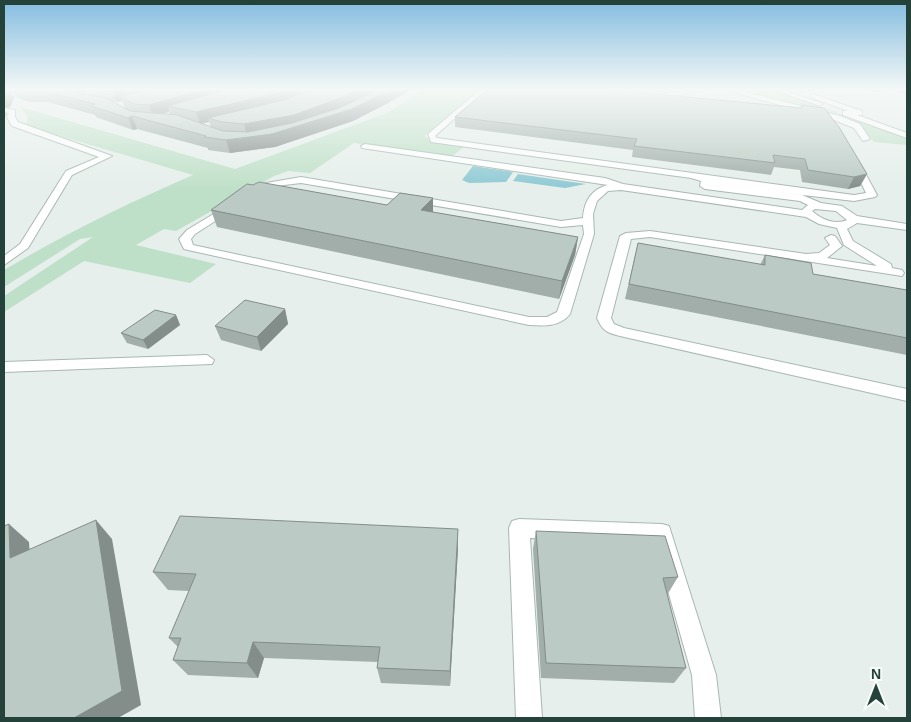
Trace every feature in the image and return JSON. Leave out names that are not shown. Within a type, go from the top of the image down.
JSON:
[{"type":"street","points":[[4,261],[24,246],[69,173],[108,156],[88,151],[14,123]]},
{"type":"street","points":[[446,123],[431,136],[434,140],[854,198],[872,195],[852,156]]},
{"type":"street","points":[[835,123],[840,132]]},
{"type":"street","points":[[848,123],[857,126],[866,139]]},
{"type":"street","points":[[869,123],[907,136]]},
{"type":"street","points":[[886,123],[907,130]]},
{"type":"street","points":[[365,146],[606,181],[621,186],[808,214],[830,229],[831,238],[836,246],[826,254],[806,258]]},
{"type":"street","points":[[706,179],[705,186],[802,198],[818,206],[841,210],[849,222]]},
{"type":"street","points":[[586,221],[578,224],[561,224],[301,180],[284,180],[263,186],[191,232],[185,239],[188,246],[529,321],[548,322],[557,320],[563,314],[589,234],[586,221],[595,195],[604,189],[621,186]]},
{"type":"street","points":[[808,214],[808,208],[818,206]]},
{"type":"street","points":[[819,221],[907,227]]},
{"type":"street","points":[[849,222],[842,229],[848,243],[903,274]]},
{"type":"street","points":[[903,274],[650,234],[630,234],[626,236],[604,318],[608,327],[620,332],[907,395]]},
{"type":"street","points":[[784,254],[804,255],[831,238]]},
{"type":"street","points":[[4,367],[207,360]]},
{"type":"street","points":[[529,718],[519,528],[662,533],[704,675],[708,718]]},
{"type":"green space","points":[[27,123],[74,123],[235,169],[360,123],[440,123],[424,136],[434,142],[464,147],[451,157],[354,143],[310,173],[288,171],[274,176],[176,231],[164,229],[136,245],[216,264],[190,283],[84,261],[4,312],[4,296],[93,237],[80,239],[4,287],[4,270],[97,220],[193,175],[26,126]]},
{"type":"green space","points":[[856,123],[865,123],[907,138],[907,145],[874,142],[861,125]]},
{"type":"water","points":[[473,166],[513,172],[506,182],[469,183],[462,180]]},
{"type":"water","points":[[518,174],[586,184],[565,188],[513,181]]},
{"type":"building","points":[[157,123],[199,123],[223,131],[248,132],[293,123],[308,123],[272,134],[226,140],[204,137],[206,136]]},
{"type":"building","points":[[502,123],[836,123],[867,174],[854,177],[808,170],[805,159],[773,155],[775,163],[634,146],[637,139]]},
{"type":"building","points":[[259,182],[387,205],[400,193],[433,198],[421,210],[578,237],[562,281],[211,210],[247,184],[253,185]]},
{"type":"building","points":[[638,243],[765,265],[765,255],[811,263],[813,274],[907,290],[907,338],[629,284]]},
{"type":"building","points":[[245,300],[285,309],[257,337],[215,326]]},
{"type":"building","points":[[155,310],[176,315],[143,340],[121,333]]},
{"type":"building","points":[[180,516],[458,529],[450,671],[377,668],[380,647],[253,642],[247,663],[173,660],[181,638],[169,638],[196,574],[153,572]]},
{"type":"building","points":[[96,520],[122,691],[74,718],[4,718],[4,526],[9,524],[10,558]]},
{"type":"building","points":[[536,531],[665,536],[678,577],[663,578],[686,668],[546,663]]}]
